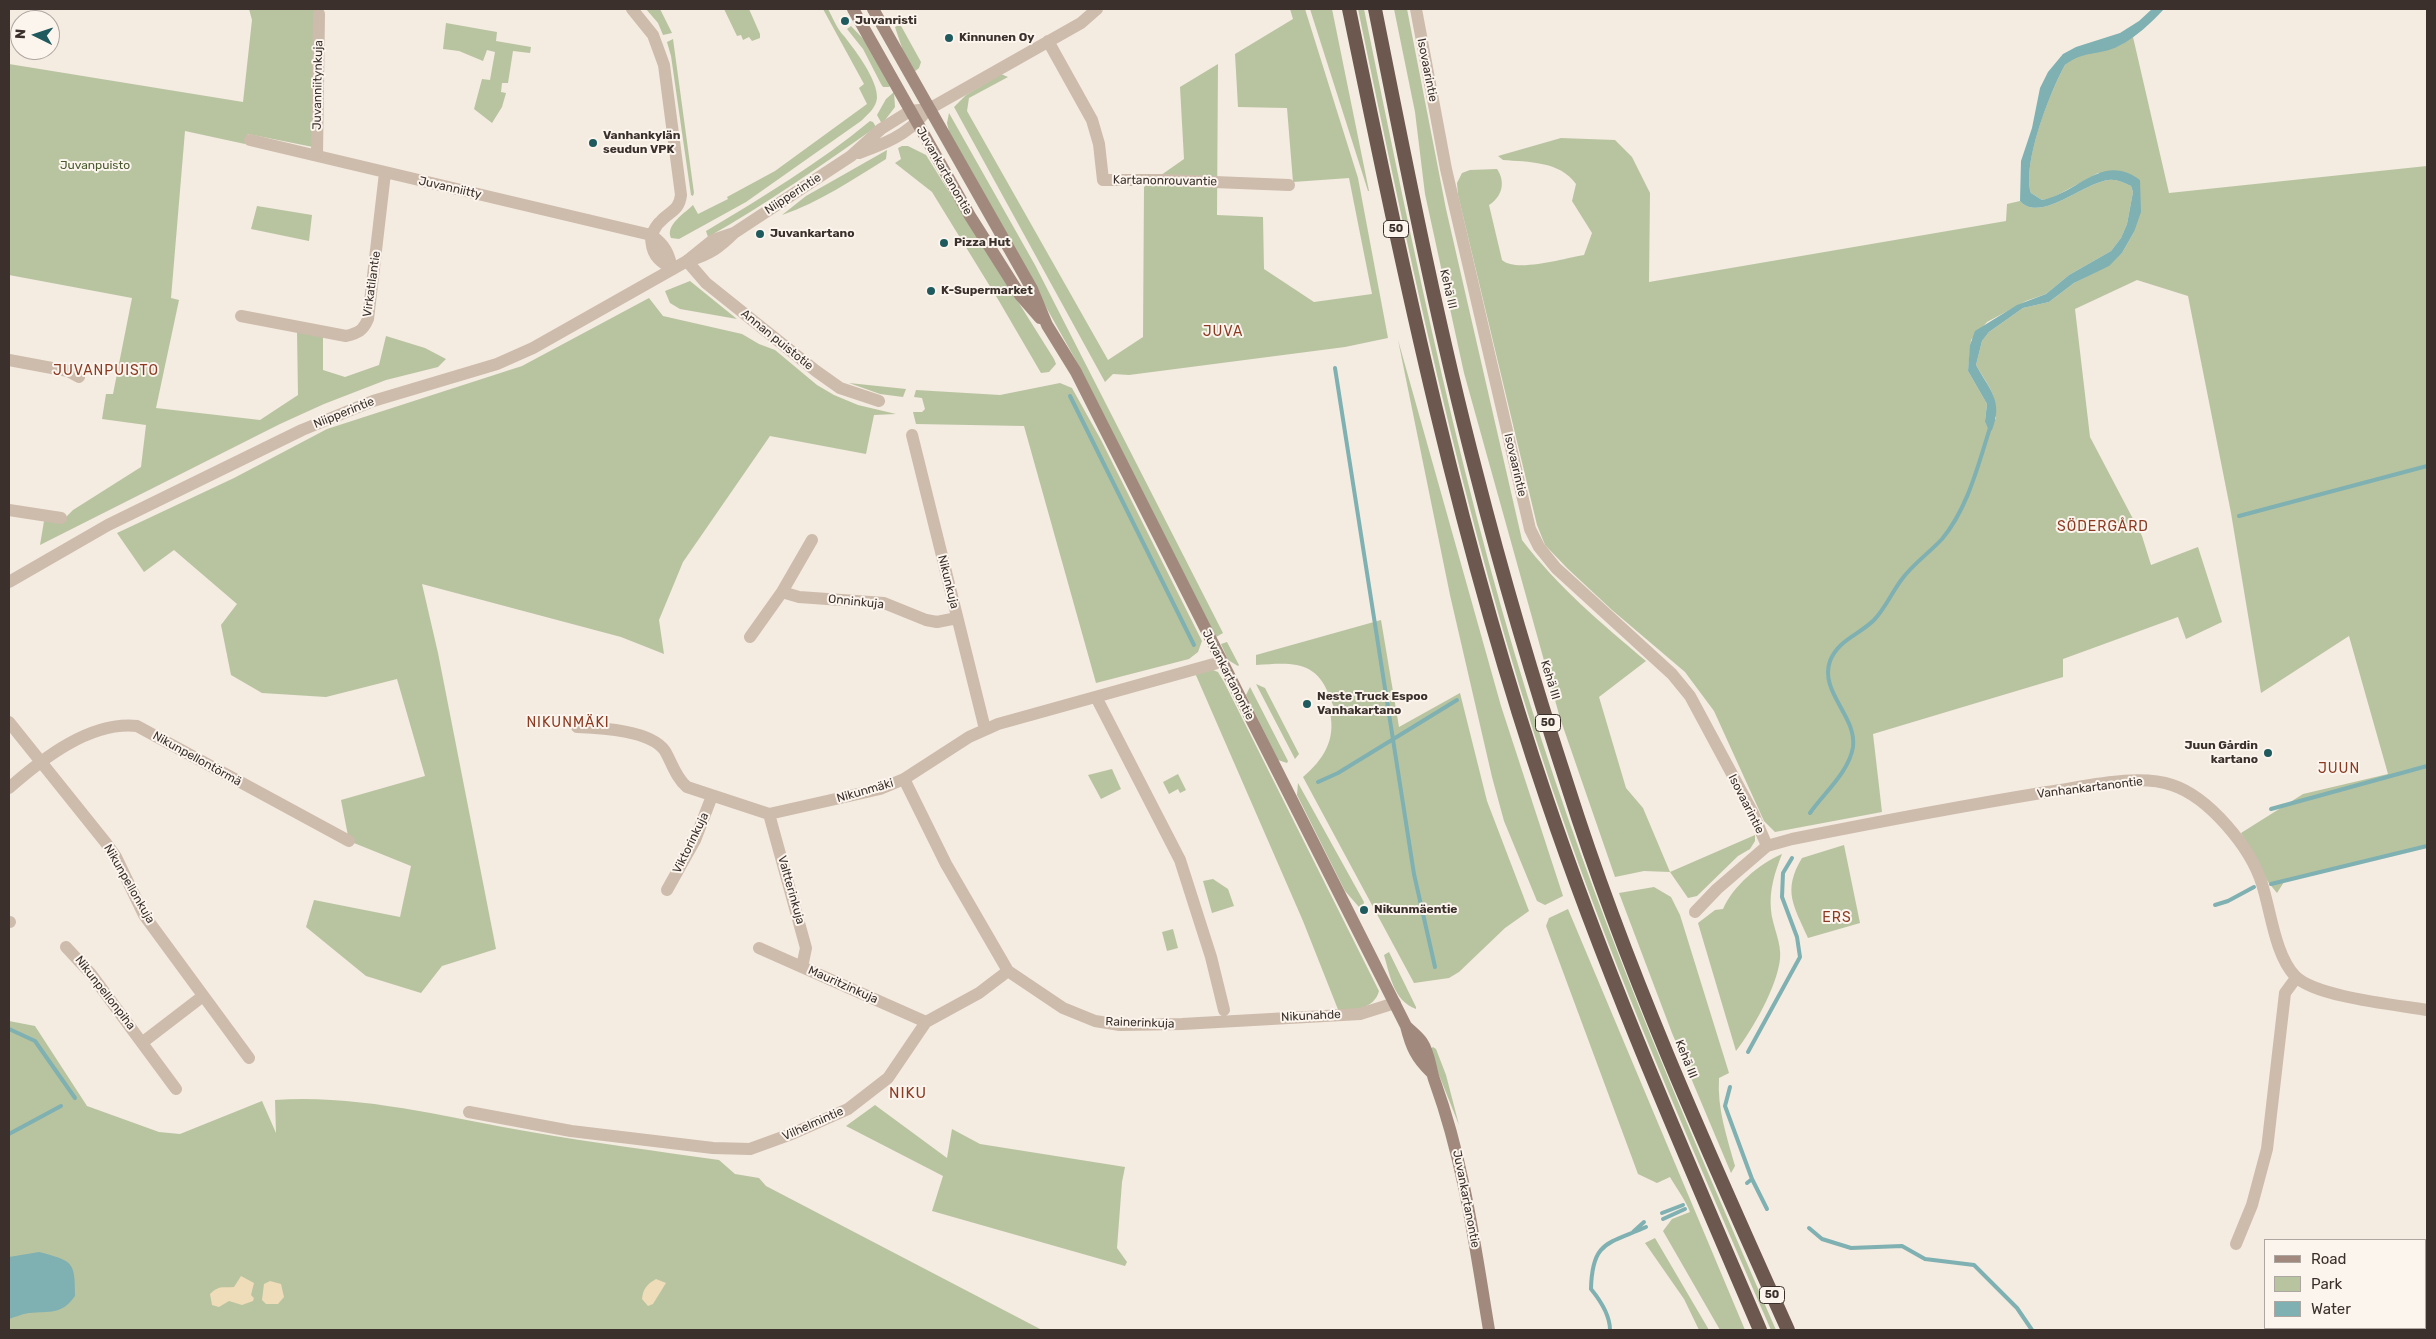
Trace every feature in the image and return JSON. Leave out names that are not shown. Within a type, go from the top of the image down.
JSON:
[{"type":"highway","name":"Kehä III","points":[[1375,9],[1432,287],[1476,472],[1517,625],[1562,771],[1600,883],[1640,986],[1698,1128],[1788,1330]]},
{"type":"highway","name":"50","points":[[1349,11],[1412,304],[1456,493],[1501,654],[1546,799],[1616,990],[1760,1330]]},
{"type":"main road","name":"Juvankartanontie","points":[[853,9],[916,123],[980,232],[1020,295],[1047,325]]},
{"type":"main road","name":"Juvankartanontie","points":[[873,9],[1032,289],[1047,325],[1076,372],[1406,1026],[1422,1042],[1428,1055],[1431,1072],[1458,1152],[1489,1330]]},
{"type":"street","points":[[632,9],[653,35],[664,64],[681,195],[680,204],[676,210],[660,220],[651,235],[662,242],[669,254],[672,269]]},
{"type":"street","points":[[929,108],[1089,18],[1098,9]]},
{"type":"street","name":"Isovaarintie","points":[[1416,9],[1446,169],[1530,529],[1539,548],[1556,568],[1672,674],[1690,696],[1753,813],[1767,846]]},
{"type":"street","name":"Juvanniitynkuja","points":[[317,155],[319,14]]},
{"type":"street","name":"Kartanonrouvantie","points":[[1048,41],[1092,120],[1099,144],[1102,180],[1164,180],[1289,185]]},
{"type":"street","name":"Niipperintie","points":[[9,582],[108,525],[302,430],[372,401],[497,364],[533,348],[687,261],[706,256],[719,248],[734,233],[851,156],[881,129],[910,111],[929,108]]},
{"type":"street","name":"Niipperintie","points":[[851,156],[889,142],[916,123],[929,108]]},
{"type":"street","name":"Juvanniitty","points":[[250,140],[651,235]]},
{"type":"street","name":"Virkatilantie","points":[[241,316],[346,336],[357,334],[364,329],[368,319],[384,173]]},
{"type":"street","name":"Annan puistotie","points":[[687,261],[706,283],[816,371],[840,388],[879,401]]},
{"type":"street","points":[[9,360],[68,371],[79,377]]},
{"type":"street","name":"Nikunkuja","points":[[912,435],[985,729]]},
{"type":"street","points":[[9,510],[61,518]]},
{"type":"street","points":[[750,637],[782,592],[812,540]]},
{"type":"street","name":"Onninkuja","points":[[782,592],[799,597],[884,603],[926,620],[937,622],[957,618]]},
{"type":"street","name":"Nikunmäki","points":[[769,814],[880,789],[904,779],[985,729],[1221,662]]},
{"type":"street","points":[[1096,697],[1180,860],[1212,957],[1225,1016]]},
{"type":"street","name":"Nikunpellonkuja","points":[[9,722],[106,843],[116,857],[144,915],[249,1058]]},
{"type":"street","name":"Nikunpellontörmä","points":[[9,788],[40,760],[62,746],[92,734],[125,725],[137,726],[349,841]]},
{"type":"street","points":[[576,727],[615,730],[657,744],[664,749],[680,782],[687,788],[769,814]]},
{"type":"street","points":[[904,779],[946,864],[1008,971]]},
{"type":"street","name":"Vanhankartanontie","points":[[1695,912],[1717,889],[1767,846],[1792,839],[1948,808],[2094,785],[2146,780],[2172,785],[2194,795],[2217,815],[2236,836],[2261,881],[2283,959],[2296,978]]},
{"type":"street","name":"Viktorinkuja","points":[[668,890],[695,840],[712,796]]},
{"type":"street","name":"Valtterinkuja","points":[[769,814],[806,948],[802,967]]},
{"type":"street","name":"Nikunpellonpiha","points":[[66,947],[91,974],[176,1089]]},
{"type":"street","name":"Mauritzinkuja","points":[[759,948],[926,1022]]},
{"type":"street","name":"Rainerinkuja","points":[[1008,971],[1063,1008],[1095,1021],[1120,1025],[1225,1016]]},
{"type":"street","name":"Vilhelmintie","points":[[469,1112],[580,1132],[706,1147],[750,1149],[794,1133],[848,1109],[888,1078],[926,1022],[979,993],[1008,971]]},
{"type":"street","points":[[2236,1244],[2252,1205],[2267,1149],[2284,993],[2296,978],[2331,994],[2427,1010]]},
{"type":"street","name":"Nikunpellonpiha","points":[[143,1042],[203,996]]},
{"type":"street","name":"Nikunahde","points":[[1225,1016],[1360,1014],[1395,1003]]},
{"type":"green space","name":"Juvanpuisto","points":[[249,9],[323,9],[314,13],[313,147],[248,134],[245,144],[185,131],[171,298],[179,300],[156,408],[260,420],[298,395],[297,331],[323,336],[323,370],[345,377],[379,365],[386,336],[425,348],[446,359],[438,367],[386,380],[324,404],[280,424],[40,545],[44,521],[60,523],[73,510],[141,467],[146,425],[102,419],[106,394],[113,394],[132,298],[9,275],[9,64],[243,102],[252,20]]},
{"type":"green space","points":[[646,9],[660,9],[672,33],[663,35],[658,23]]},
{"type":"green space","points":[[724,9],[749,9],[760,38],[752,41],[749,37],[743,40],[741,35],[737,36]]},
{"type":"green space","points":[[823,9],[828,9],[839,30],[860,57],[870,74],[877,98],[873,108],[861,121],[746,202],[679,239],[671,238],[670,233],[673,224],[693,205],[698,214],[728,199],[727,197],[775,171],[867,104],[859,88],[864,84]]},
{"type":"green space","points":[[1290,9],[1305,9],[1358,178],[1388,338],[1345,347],[1129,375],[1113,374],[1105,382],[954,107],[966,95],[1001,74],[1008,77],[969,98],[967,111],[1108,360],[1143,337],[1144,187],[1184,159],[1180,87],[1218,64],[1217,215],[1263,217],[1264,269],[1314,302],[1372,294],[1349,178],[1293,182],[1287,108],[1238,107],[1235,54],[1293,19]]},
{"type":"green space","points":[[1310,9],[1332,9],[1369,191],[1368,191]]},
{"type":"green space","points":[[1358,9],[1364,9],[1442,377],[1465,469],[1488,560],[1542,741],[1567,816],[1622,965],[1776,1330],[1771,1330],[1641,1026],[1570,840],[1536,738],[1476,532],[1450,428],[1425,324]]},
{"type":"green space","points":[[1394,9],[1407,9],[1446,209],[1522,540],[1565,589],[1646,661],[1599,697],[1626,788],[1643,808],[1670,872],[1644,871],[1615,877],[1560,718],[1464,373],[1425,194],[1415,112]]},
{"type":"green space","points":[[446,23],[497,32],[496,41],[531,47],[530,53],[513,51],[508,83],[502,83],[501,92],[506,93],[502,107],[492,123],[474,109],[482,79],[490,80],[495,52],[487,50],[483,61],[459,51],[443,49]]},
{"type":"green space","points":[[900,24],[921,62],[919,68],[914,72],[903,51],[895,27]]},
{"type":"green space","points":[[851,26],[869,45],[891,85],[889,87],[883,87],[881,84],[863,49],[847,29]]},
{"type":"green space","points":[[2133,37],[2169,193],[2427,166],[2427,845],[2284,882],[2277,893],[2268,882],[2241,833],[2303,794],[2388,774],[2349,636],[2261,693],[2231,513],[2188,296],[2137,280],[2075,309],[2090,437],[2142,536],[2151,565],[2198,547],[2222,622],[2186,639],[2178,617],[2063,659],[2063,677],[1873,734],[1882,812],[1775,832],[1764,821],[1714,711],[1685,672],[1612,610],[1545,545],[1537,525],[1458,195],[1457,183],[1462,173],[1470,170],[1497,169],[1502,184],[1500,194],[1489,205],[1502,260],[1509,264],[1529,265],[1584,255],[1592,233],[1572,201],[1576,184],[1569,176],[1552,167],[1533,162],[1503,160],[1498,156],[1561,138],[1615,140],[1632,157],[1650,193],[1649,282],[2006,221],[2007,204],[2020,201],[2029,207],[2039,208],[2063,200],[2099,182],[2109,180],[2131,186],[2133,192],[2127,224],[2121,238],[2111,251],[2069,275],[2046,294],[2026,301],[1987,322],[1971,340],[1968,371],[1987,404],[1985,421],[1996,419],[1993,396],[1976,365],[1982,341],[1989,332],[2023,308],[2049,302],[2074,283],[2109,265],[2122,253],[2134,232],[2140,180],[2098,173],[2052,198],[2042,200],[2031,193],[2029,180],[2030,164],[2039,128],[2052,92],[2065,65],[2075,57],[2119,46]]},
{"type":"green space","points":[[673,39],[693,196],[691,195],[671,56],[667,42]]},
{"type":"green space","points":[[894,92],[895,107],[882,124],[877,115],[886,99]]},
{"type":"green space","points":[[949,113],[1035,265],[1223,633],[1216,637],[1083,373],[950,136],[947,123]]},
{"type":"green space","points":[[870,121],[876,127],[793,184],[708,237],[706,231],[811,165]]},
{"type":"green space","points":[[908,146],[926,155],[1054,359],[1056,364],[1049,372],[1041,373],[932,192],[895,163],[901,159],[898,148]]},
{"type":"green space","points":[[887,150],[886,159],[861,175],[823,197],[782,215],[806,196]]},
{"type":"green space","points":[[257,206],[312,215],[309,241],[251,229]]},
{"type":"green space","points":[[690,281],[737,319],[680,309],[670,303],[665,291]]},
{"type":"green space","points":[[649,298],[663,316],[742,334],[759,344],[775,350],[817,385],[834,395],[858,405],[896,414],[874,415],[866,454],[770,436],[683,562],[659,620],[664,654],[621,637],[422,584],[438,653],[496,949],[442,966],[421,993],[366,976],[306,927],[314,900],[400,917],[411,866],[349,841],[341,800],[425,776],[397,679],[326,697],[262,693],[231,675],[221,625],[237,604],[174,550],[144,572],[117,533],[234,478],[327,429],[522,366]]},
{"type":"green space","points":[[1398,340],[1501,706],[1563,896],[1545,905],[1537,901],[1504,821],[1492,777],[1450,595]]},
{"type":"green space","points":[[849,383],[906,389],[903,397],[880,394]]},
{"type":"green space","points":[[1060,383],[1072,388],[1101,440],[1202,641],[1198,652],[1189,659],[1096,683],[1024,426],[916,424],[913,412],[922,412],[925,409],[922,398],[914,397],[916,390],[1000,395]]},
{"type":"green space","points":[[1381,620],[1399,727],[1460,693],[1487,801],[1529,911],[1505,928],[1459,972],[1449,978],[1414,983],[1303,777],[1322,756],[1329,741],[1331,732],[1330,713],[1335,711],[1329,695],[1323,683],[1309,669],[1290,664],[1256,665],[1256,655]]},
{"type":"green space","points":[[1227,642],[1238,666],[1228,660],[1221,644]]},
{"type":"green space","points":[[1213,670],[1218,672],[1224,682],[1379,991],[1377,997],[1369,1005],[1339,1012],[1303,921],[1195,673]]},
{"type":"green space","points":[[1256,684],[1265,688],[1299,754],[1295,759]]},
{"type":"green space","points":[[1250,687],[1288,761],[1287,763],[1278,760],[1246,695]]},
{"type":"green space","points":[[1112,769],[1121,789],[1101,799],[1088,775]]},
{"type":"green space","points":[[1178,774],[1186,790],[1180,793],[1178,789],[1169,794],[1163,782]]},
{"type":"green space","points":[[1298,783],[1364,902],[1363,906],[1359,907],[1345,891],[1297,795]]},
{"type":"green space","points":[[1755,835],[1755,841],[1750,849],[1738,856],[1697,896],[1688,898],[1670,872]]},
{"type":"green space","points":[[1844,845],[1860,923],[1808,938],[1792,898],[1791,889],[1796,870],[1802,858]]},
{"type":"green space","points":[[1782,854],[1773,881],[1771,895],[1772,916],[1780,947],[1778,970],[1763,1007],[1736,1051],[1698,923],[1715,910],[1723,909],[1727,900],[1740,884],[1764,864]]},
{"type":"green space","points":[[1213,879],[1228,889],[1234,906],[1212,913],[1203,881]]},
{"type":"green space","points":[[1654,887],[1671,897],[1680,915],[1729,1073],[1719,1078],[1719,1089],[1723,1123],[1735,1166],[1731,1173],[1672,1033],[1619,893]]},
{"type":"green space","points":[[1568,909],[1745,1330],[1720,1330],[1663,1231],[1672,1219],[1690,1212],[1670,1177],[1657,1183],[1638,1174],[1546,926],[1549,918]]},
{"type":"green space","points":[[1173,929],[1178,948],[1167,951],[1162,932]]},
{"type":"green space","points":[[1389,952],[1416,1009],[1403,1000],[1394,987],[1384,955]]},
{"type":"green space","points":[[9,1021],[35,1026],[87,1106],[159,1132],[180,1134],[262,1101],[276,1133],[275,1100],[339,1100],[404,1108],[554,1136],[719,1160],[735,1174],[759,1178],[766,1186],[1042,1330],[9,1330]]},
{"type":"green space","points":[[1433,1047],[1436,1049],[1446,1075],[1459,1125],[1429,1050]]},
{"type":"green space","points":[[875,1105],[947,1158],[952,1129],[980,1144],[1125,1167],[1122,1182],[1117,1248],[1127,1262],[1125,1266],[932,1211],[943,1176],[846,1126]]},
{"type":"green space","points":[[1655,1238],[1709,1330],[1699,1330],[1684,1299],[1645,1243]]},
{"type":"sand","points":[[241,1276],[254,1283],[251,1295],[254,1298],[253,1301],[242,1305],[229,1301],[219,1307],[212,1305],[210,1294],[213,1291],[224,1287],[234,1287]]},
{"type":"sand","points":[[656,1279],[666,1283],[653,1304],[648,1306],[642,1299],[643,1292]]},
{"type":"sand","points":[[270,1281],[281,1284],[284,1297],[278,1304],[266,1304],[262,1300],[264,1284]]},
{"type":"water","points":[[2152,9],[2164,9],[2143,29],[2119,46],[2079,57],[2065,65],[2045,110],[2030,165],[2029,180],[2031,193],[2042,200],[2068,190],[2102,172],[2114,170],[2126,173],[2140,180],[2141,212],[2134,232],[2122,253],[2109,266],[2074,283],[2049,302],[2023,308],[1989,332],[1982,341],[1976,365],[1990,388],[1996,403],[1995,420],[1992,430],[1989,431],[1985,421],[1987,404],[1968,371],[1970,345],[1975,331],[2017,305],[2046,294],[2069,275],[2111,251],[2121,238],[2127,224],[2133,192],[2131,186],[2109,180],[2099,182],[2063,200],[2039,208],[2029,207],[2020,201],[2021,161],[2032,128],[2040,88],[2048,72],[2063,54],[2076,47],[2120,33],[2139,21]]},
{"type":"water","points":[[39,1252],[59,1258],[70,1264],[73,1269],[75,1296],[65,1306],[55,1311],[26,1313],[9,1319],[9,1257]]},
{"type":"waterway","points":[[1335,368],[1414,874],[1435,967]]},
{"type":"waterway","points":[[1070,396],[1194,645]]},
{"type":"waterway","points":[[1810,813],[1847,765],[1853,747],[1850,725],[1833,694],[1830,683],[1828,672],[1830,661],[1843,643],[1874,620],[1906,574],[1942,539],[1951,527],[1971,486],[1990,428]]},
{"type":"waterway","points":[[2239,516],[2427,466]]},
{"type":"waterway","points":[[1318,782],[1338,773],[1457,700]]},
{"type":"waterway","points":[[2271,809],[2427,766]]},
{"type":"waterway","points":[[2271,884],[2427,846]]},
{"type":"waterway","points":[[1748,1052],[1800,957],[1797,937],[1782,897],[1783,873],[1792,858]]},
{"type":"waterway","points":[[2215,905],[2228,901],[2254,887]]},
{"type":"waterway","points":[[9,1029],[35,1041],[75,1098]]},
{"type":"waterway","points":[[1730,1087],[1725,1106],[1752,1179],[1747,1183]]},
{"type":"waterway","points":[[9,1134],[61,1106]]},
{"type":"waterway","points":[[1752,1179],[1767,1209]]},
{"type":"waterway","points":[[1662,1213],[1683,1205]]},
{"type":"waterway","points":[[1663,1219],[1685,1209]]},
{"type":"waterway","points":[[1633,1232],[1644,1222]]},
{"type":"waterway","points":[[1610,1330],[1604,1308],[1591,1289],[1595,1261],[1599,1253],[1612,1241],[1646,1227]]},
{"type":"waterway","points":[[1809,1228],[1822,1239],[1851,1248],[1902,1246],[1925,1259],[1974,1265],[2017,1308],[2032,1330]]},
{"type":"place","name":"Juvanristi","points":[[845,21]]},
{"type":"place","name":"Kinnunen Oy","points":[[949,38]]},
{"type":"place","name":"Vanhankylän seudun VPK","points":[[593,143]]},
{"type":"place","name":"Juvankartano","points":[[760,234]]},
{"type":"place","name":"Pizza Hut","points":[[944,243]]},
{"type":"place","name":"K-Supermarket","points":[[931,291]]},
{"type":"place","name":"Neste Truck Espoo Vanhakartano","points":[[1307,704]]},
{"type":"place","name":"Juun Gårdin kartano","points":[[2268,753]]},
{"type":"place","name":"Nikunmäentie","points":[[1364,910]]},
{"type":"district","name":"JUVA","points":[[1223,332]]},
{"type":"district","name":"JUVANPUISTO","points":[[106,371]]},
{"type":"district","name":"SÖDERGÅRD","points":[[2103,527]]},
{"type":"district","name":"NIKUNMÄKI","points":[[568,723]]},
{"type":"district","name":"JUUN","points":[[2339,769]]},
{"type":"district","name":"ERS","points":[[1837,918]]},
{"type":"district","name":"NIKU","points":[[908,1094]]}]
